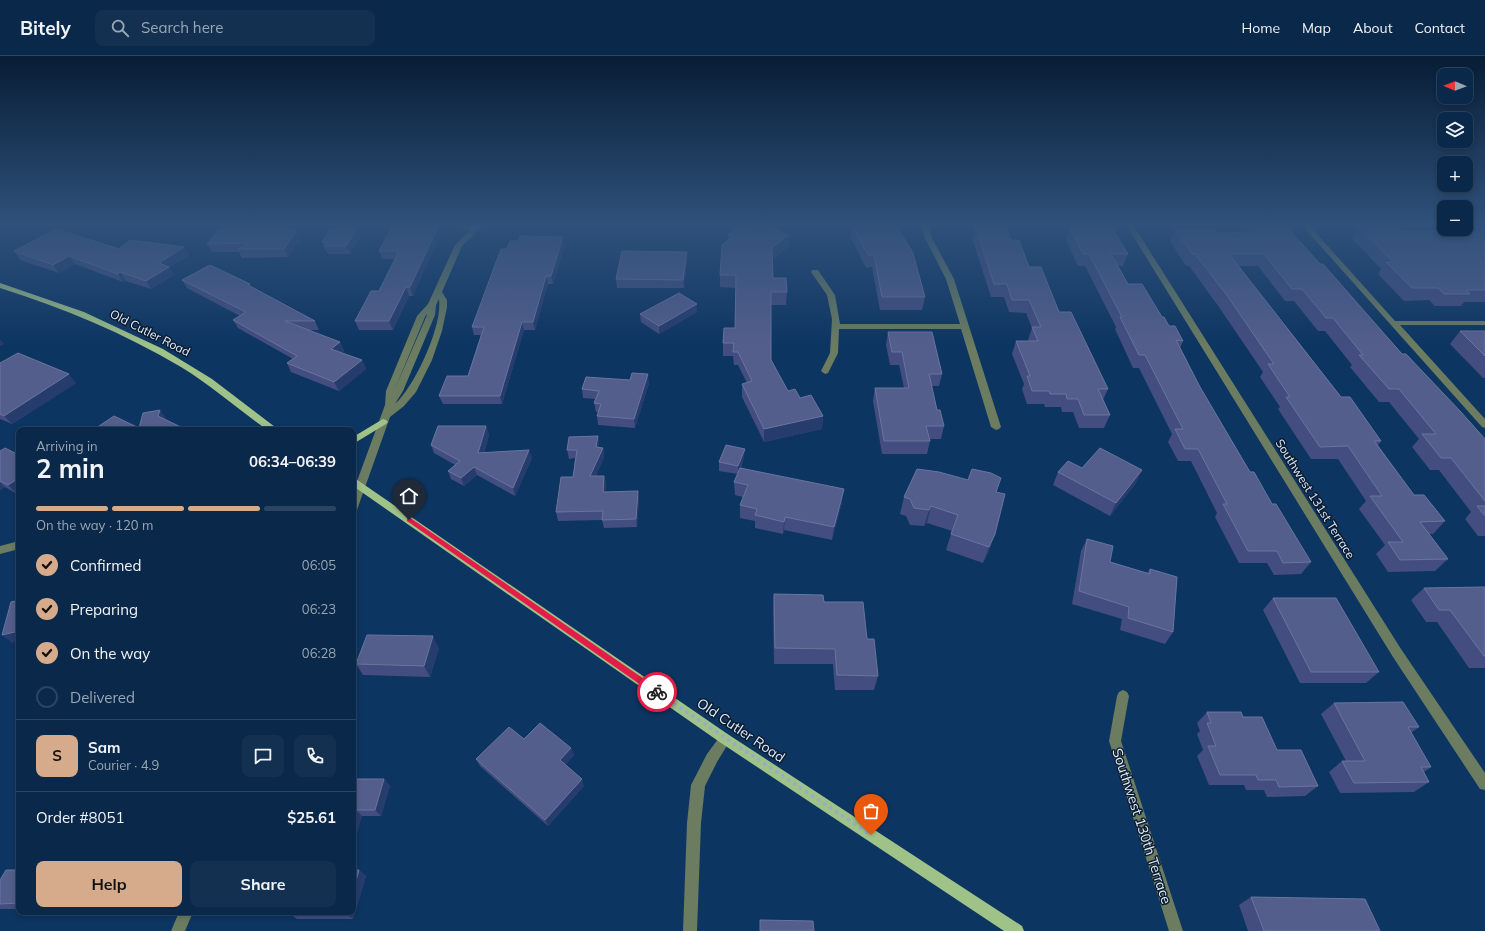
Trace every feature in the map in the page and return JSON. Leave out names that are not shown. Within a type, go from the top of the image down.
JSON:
[{"type":"main road","name":"Old Cutler Road","points":[[0,285],[77,313],[140,342],[208,381],[270,427]]},
{"type":"main road","points":[[356,439],[384,418]]},
{"type":"main road","name":"Old Cutler Road","points":[[356,483],[725,739],[1017,931]]},
{"type":"street","points":[[356,483],[390,405],[390,391],[421,316],[432,305],[451,264]]},
{"type":"street","points":[[942,264],[946,270],[965,326],[996,427]]},
{"type":"street","name":"Southwest 131st Terrace","points":[[1154,264],[1376,620],[1485,784]]},
{"type":"street","points":[[1339,264],[1485,425]]},
{"type":"street","points":[[815,272],[831,295],[837,327],[834,353],[825,371]]},
{"type":"street","points":[[384,418],[401,405],[420,379],[441,321],[443,300],[438,292]]},
{"type":"street","points":[[1393,324],[1485,323]]},
{"type":"street","points":[[837,327],[965,326]]},
{"type":"street","points":[[0,550],[16,545]]},
{"type":"street","name":"Southwest 130th Terrace","points":[[1123,696],[1115,741],[1176,931]]},
{"type":"street","points":[[690,931],[694,823],[698,785],[712,758],[725,739]]},
{"type":"street","points":[[178,931],[185,915]]},
{"type":"building","points":[[90,264],[161,264],[169,267],[146,281],[120,272],[118,274]]},
{"type":"building","points":[[393,264],[421,264],[410,287],[406,287],[389,321],[355,321],[371,291],[379,291]]},
{"type":"building","points":[[495,264],[555,264],[551,276],[546,276],[533,322],[522,322],[500,396],[439,396],[447,376],[468,376],[484,327],[472,327]]},
{"type":"building","points":[[619,264],[685,264],[683,280],[616,279]]},
{"type":"building","points":[[721,264],[773,264],[773,278],[786,278],[787,292],[771,292],[771,360],[788,391],[795,389],[800,398],[811,395],[823,416],[764,429],[742,384],[752,381],[738,352],[733,352],[734,343],[723,343],[724,328],[735,328],[736,275],[720,275]]},
{"type":"building","points":[[876,264],[916,264],[925,297],[882,297]]},
{"type":"building","points":[[987,264],[1028,264],[1029,267],[1041,267],[1059,312],[1071,312],[1108,389],[1098,389],[1110,415],[1084,415],[1078,399],[1067,399],[1066,394],[1050,394],[1049,391],[1032,391],[1027,376],[1030,376],[1016,341],[1038,341],[1032,327],[1041,327],[1029,300],[1012,300],[1007,284],[994,284]]},
{"type":"building","points":[[1094,264],[1117,264],[1128,284],[1142,284],[1169,326],[1175,326],[1183,341],[1176,340],[1200,387],[1250,472],[1254,472],[1272,504],[1276,504],[1311,562],[1283,563],[1277,551],[1248,551],[1223,504],[1227,504],[1198,449],[1185,449],[1175,429],[1183,429],[1145,355],[1139,355],[1120,317],[1122,317]]},
{"type":"building","points":[[1203,264],[1237,264],[1341,397],[1350,397],[1381,441],[1374,441],[1414,495],[1424,495],[1445,521],[1420,522],[1448,559],[1400,560],[1388,542],[1403,542],[1370,496],[1382,496],[1348,446],[1320,447],[1286,397],[1290,397],[1268,364],[1274,364],[1226,294]]},
{"type":"building","points":[[1272,264],[1323,264],[1402,354],[1406,354],[1461,412],[1485,439],[1485,501],[1451,458],[1441,458],[1422,434],[1436,434],[1399,389],[1389,389],[1359,355],[1363,355],[1333,318],[1326,318],[1302,289],[1292,289]]},
{"type":"building","points":[[1388,264],[1485,264],[1485,290],[1466,290],[1470,294],[1444,294],[1438,288],[1412,288]]},
{"type":"building","points":[[210,265],[250,284],[248,285],[315,321],[285,321],[340,342],[331,349],[362,360],[334,382],[287,363],[297,356],[233,320],[246,312],[182,280]]},
{"type":"building","points":[[679,293],[697,304],[659,326],[640,314]]},
{"type":"building","points":[[1460,331],[1485,331],[1485,356]]},
{"type":"building","points":[[888,332],[932,332],[942,374],[929,374],[937,410],[940,410],[944,426],[926,426],[930,441],[884,441],[875,388],[909,388],[902,352],[892,352]]},
{"type":"building","points":[[18,353],[69,374],[4,416],[0,414],[0,363]]},
{"type":"building","points":[[632,373],[648,374],[634,419],[597,416],[601,404],[594,403],[599,391],[582,389],[586,377],[630,380]]},
{"type":"building","points":[[160,410],[158,416],[181,427],[139,427],[143,413]]},
{"type":"building","points":[[114,416],[137,427],[98,427]]},
{"type":"building","points":[[438,426],[486,426],[478,453],[529,450],[513,488],[474,467],[461,478],[448,471],[460,461],[431,445]]},
{"type":"building","points":[[598,436],[596,447],[603,448],[590,476],[604,476],[603,492],[638,491],[636,519],[602,520],[603,511],[556,512],[561,477],[573,477],[577,450],[567,450],[569,437]]},
{"type":"building","points":[[726,445],[745,449],[738,466],[719,462]]},
{"type":"building","points":[[5,448],[16,454],[16,480],[8,485],[0,481],[0,451]]},
{"type":"building","points":[[1100,448],[1142,470],[1116,503],[1058,472],[1068,461],[1082,468]]},
{"type":"building","points":[[740,468],[844,489],[834,527],[785,517],[784,522],[755,515],[757,509],[740,505],[748,485],[734,482]]},
{"type":"building","points":[[917,469],[939,472],[968,480],[972,469],[991,473],[1001,478],[996,492],[1005,494],[995,534],[989,547],[951,534],[958,515],[931,506],[929,510],[914,508],[910,499],[904,497]]},
{"type":"building","points":[[1477,506],[1485,506],[1485,516]]},
{"type":"building","points":[[1087,539],[1113,546],[1110,562],[1150,574],[1150,569],[1177,577],[1173,632],[1128,618],[1129,607],[1079,591]]},
{"type":"building","points":[[1485,587],[1484,656],[1450,610],[1439,610],[1424,588]]},
{"type":"building","points":[[774,594],[823,595],[824,602],[863,602],[867,639],[874,639],[878,676],[837,675],[835,649],[775,648]]},
{"type":"building","points":[[1273,598],[1336,598],[1379,672],[1311,672]]},
{"type":"building","points":[[16,601],[16,632],[2,635],[11,602]]},
{"type":"building","points":[[367,635],[433,636],[424,666],[356,664]]},
{"type":"building","points":[[1403,702],[1419,727],[1408,727],[1431,767],[1421,767],[1429,782],[1354,783],[1342,761],[1365,761],[1334,703]]},
{"type":"building","points":[[1207,712],[1241,712],[1243,717],[1262,717],[1277,750],[1301,750],[1318,786],[1279,787],[1276,780],[1258,780],[1256,775],[1220,775],[1208,746],[1216,746],[1207,723],[1211,723]]},
{"type":"building","points":[[540,723],[571,748],[560,760],[582,779],[545,820],[476,759],[509,727],[524,739]]},
{"type":"building","points":[[356,779],[384,779],[375,810],[356,810]]},
{"type":"building","points":[[6,870],[16,870],[16,903],[0,904],[0,880]]},
{"type":"building","points":[[356,870],[359,870],[356,881]]},
{"type":"building","points":[[1251,897],[1365,899],[1380,931],[1264,931]]},
{"type":"building","points":[[760,920],[813,921],[814,931],[760,931]]},
{"type":"way so far","points":[[657,692],[725,739],[871,835]]},
{"type":"route","points":[[409,520],[657,692]]}]
